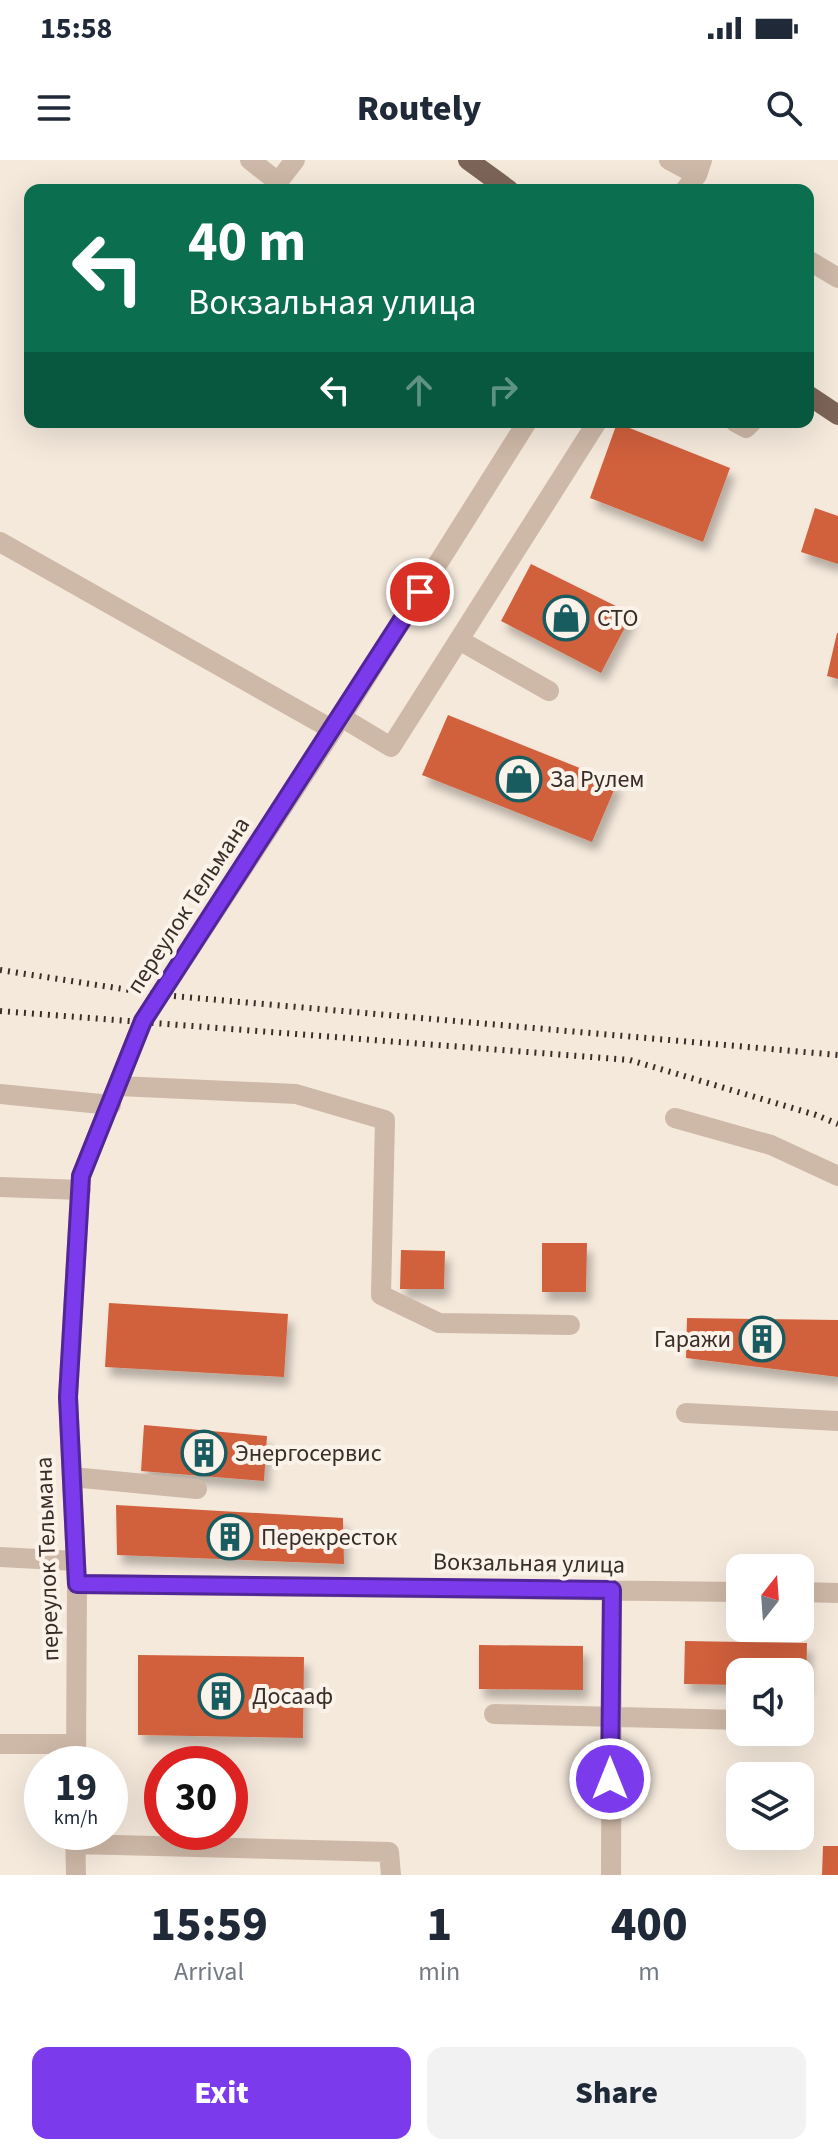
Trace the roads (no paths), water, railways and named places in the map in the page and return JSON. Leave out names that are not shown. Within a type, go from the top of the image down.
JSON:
[{"type":"main road","points":[[468,160],[501,184]]},
{"type":"main road","points":[[814,399],[838,415]]},
{"type":"street","points":[[250,160],[278,182],[295,160]]},
{"type":"street","points":[[669,160],[693,180]]},
{"type":"street","points":[[814,264],[838,278]]},
{"type":"street","name":"переулок Тельмана","points":[[76,1746],[77,1584],[68,1397],[81,1176],[143,1021],[337,724],[523,428]]},
{"type":"street","points":[[0,542],[337,724],[391,747],[593,428]]},
{"type":"street","points":[[459,640],[549,691]]},
{"type":"street","points":[[0,1094],[296,1094],[385,1120],[381,1295],[439,1323],[570,1325]]},
{"type":"street","points":[[675,1118],[771,1145],[838,1176]]},
{"type":"street","points":[[0,1187],[81,1190]]},
{"type":"street","points":[[686,1413],[838,1421]]},
{"type":"street","points":[[72,1477],[197,1489]]},
{"type":"street","points":[[0,1557],[76,1561]]},
{"type":"street","name":"Вокзальная улица","points":[[77,1584],[726,1592]]},
{"type":"street","points":[[611,1875],[612,1590]]},
{"type":"street","points":[[814,1592],[838,1593]]},
{"type":"street","points":[[494,1714],[726,1720]]},
{"type":"street","points":[[0,1744],[24,1747]]},
{"type":"street","points":[[128,1840],[389,1852],[391,1875]]},
{"type":"street","points":[[75,1850],[76,1875]]},
{"type":"railway","points":[[0,970],[162,995],[838,1055]]},
{"type":"railway","points":[[0,1011],[630,1060],[838,1124]]},
{"type":"place","name":"СТО","points":[[566,618]]},
{"type":"place","name":"За Рулем","points":[[519,779]]},
{"type":"place","name":"Гаражи","points":[[762,1339]]},
{"type":"place","name":"Энергосервис","points":[[204,1453]]},
{"type":"place","name":"Перекресток","points":[[230,1537]]},
{"type":"place","name":"Досааф","points":[[221,1696]]}]
